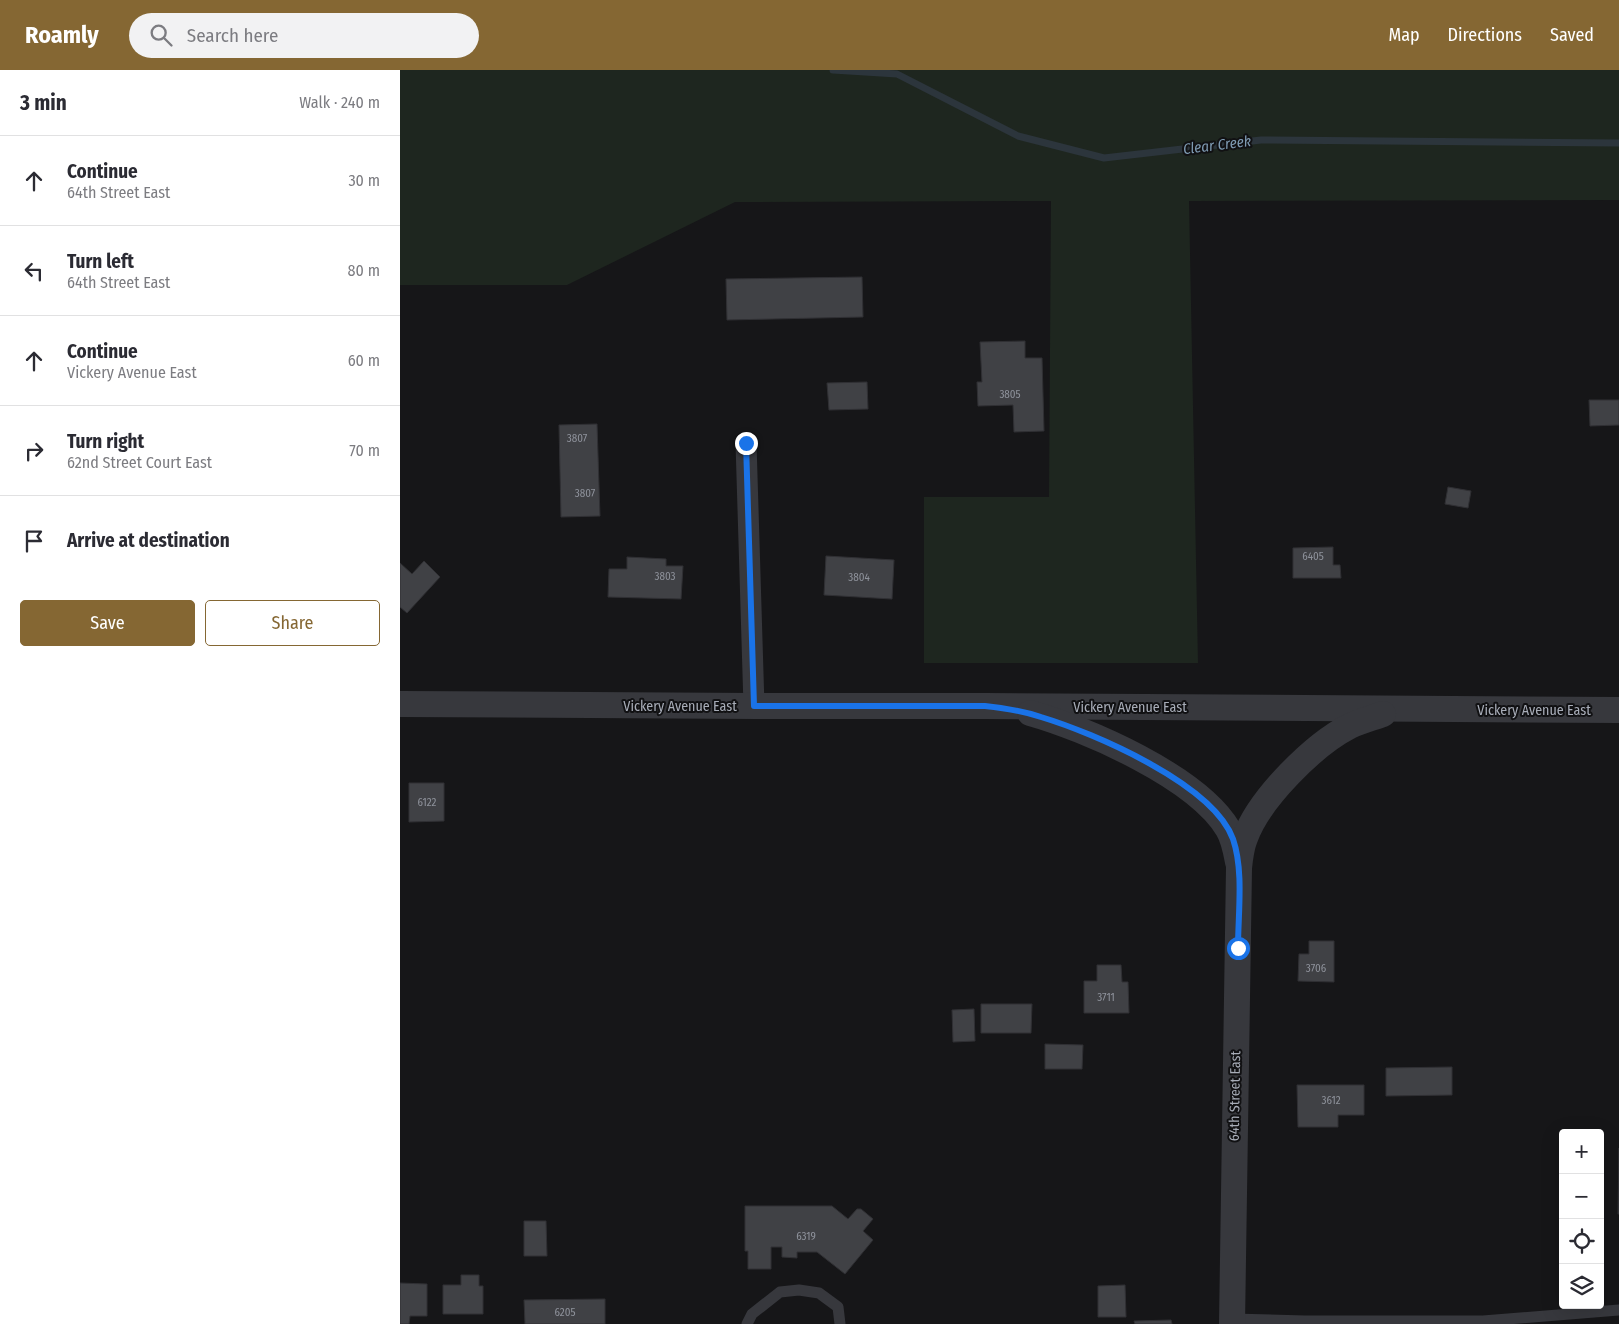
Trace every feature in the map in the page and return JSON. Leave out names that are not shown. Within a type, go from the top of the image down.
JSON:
[{"type":"street","points":[[746,443],[754,706]]},
{"type":"street","name":"Vickery Avenue East","points":[[400,704],[1619,710]]},
{"type":"street","name":"64th Street East","points":[[985,706],[1027,713],[1057,722],[1158,768],[1198,796],[1222,820],[1232,837],[1239,868]]},
{"type":"street","name":"64th Street East","points":[[1232,1322],[1239,868],[1245,838],[1254,821],[1276,790],[1302,762],[1327,741],[1351,726],[1384,714],[1408,709]]},
{"type":"lane","points":[[747,1324],[752,1314],[780,1292],[799,1290],[819,1293],[838,1307],[840,1324]]},
{"type":"lane","points":[[1232,1322],[1483,1321],[1619,1310]]},
{"type":"shaded area","points":[[400,70],[1619,70],[1619,200],[1189,201],[1198,663],[924,663],[924,497],[1049,497],[1051,201],[735,202],[567,285],[400,285]]},
{"type":"building","points":[[862,277],[863,317],[727,320],[726,279]]},
{"type":"building","points":[[1025,341],[1025,358],[1042,358],[1044,431],[1014,432],[1013,405],[978,406],[977,382],[982,382],[980,342]]},
{"type":"building","points":[[867,382],[868,409],[829,410],[827,383]]},
{"type":"building","points":[[1589,400],[1619,400],[1619,425],[1590,426]]},
{"type":"building","points":[[597,424],[600,516],[561,517],[559,425]]},
{"type":"building","points":[[1448,487],[1471,491],[1468,508],[1445,504]]},
{"type":"building","points":[[1333,547],[1333,565],[1340,565],[1341,578],[1293,578],[1293,548]]},
{"type":"building","points":[[826,556],[894,560],[892,599],[824,595]]},
{"type":"building","points":[[627,557],[666,559],[666,566],[683,566],[681,599],[608,597],[609,569],[627,569]]},
{"type":"building","points":[[424,561],[440,577],[407,613],[400,607],[400,563],[412,574]]},
{"type":"building","points":[[409,783],[444,783],[444,821],[409,822]]},
{"type":"building","points":[[1309,941],[1334,941],[1334,982],[1298,981],[1299,954],[1309,954]]},
{"type":"building","points":[[1097,965],[1121,965],[1122,982],[1128,982],[1129,1013],[1084,1013],[1084,981],[1097,981]]},
{"type":"building","points":[[981,1004],[1032,1004],[1031,1033],[981,1033]]},
{"type":"building","points":[[974,1009],[975,1041],[953,1042],[952,1010]]},
{"type":"building","points":[[1045,1044],[1083,1045],[1082,1069],[1045,1069]]},
{"type":"building","points":[[1452,1067],[1452,1095],[1386,1096],[1386,1068]]},
{"type":"building","points":[[1297,1085],[1364,1085],[1364,1115],[1338,1115],[1338,1127],[1298,1127]]},
{"type":"building","points":[[1619,1148],[1619,1214],[1618,1214]]},
{"type":"building","points":[[745,1206],[832,1206],[848,1219],[857,1209],[861,1209],[873,1219],[863,1231],[873,1240],[845,1274],[817,1252],[797,1252],[797,1258],[782,1257],[782,1247],[771,1247],[771,1269],[748,1269],[748,1251],[745,1251]]},
{"type":"building","points":[[524,1221],[546,1221],[547,1256],[524,1256]]},
{"type":"building","points":[[461,1275],[479,1275],[479,1286],[483,1286],[483,1314],[443,1314],[443,1285],[461,1285]]},
{"type":"building","points":[[400,1283],[427,1284],[427,1316],[410,1316],[409,1324],[400,1324]]},
{"type":"building","points":[[1125,1285],[1126,1317],[1098,1317],[1098,1286]]},
{"type":"building","points":[[605,1299],[605,1324],[525,1324],[524,1300]]},
{"type":"building","points":[[1171,1320],[1172,1324],[1135,1324],[1134,1321]]},
{"type":"waterway","name":"Clear Creek","points":[[833,70],[897,74],[1018,136],[1104,158],[1261,140],[1619,143]]},
{"type":"route","points":[[746,443],[754,706],[985,706],[1010,709],[1041,716],[1057,722],[1158,768],[1180,782],[1212,808],[1232,837],[1239,868],[1238,948]]}]
